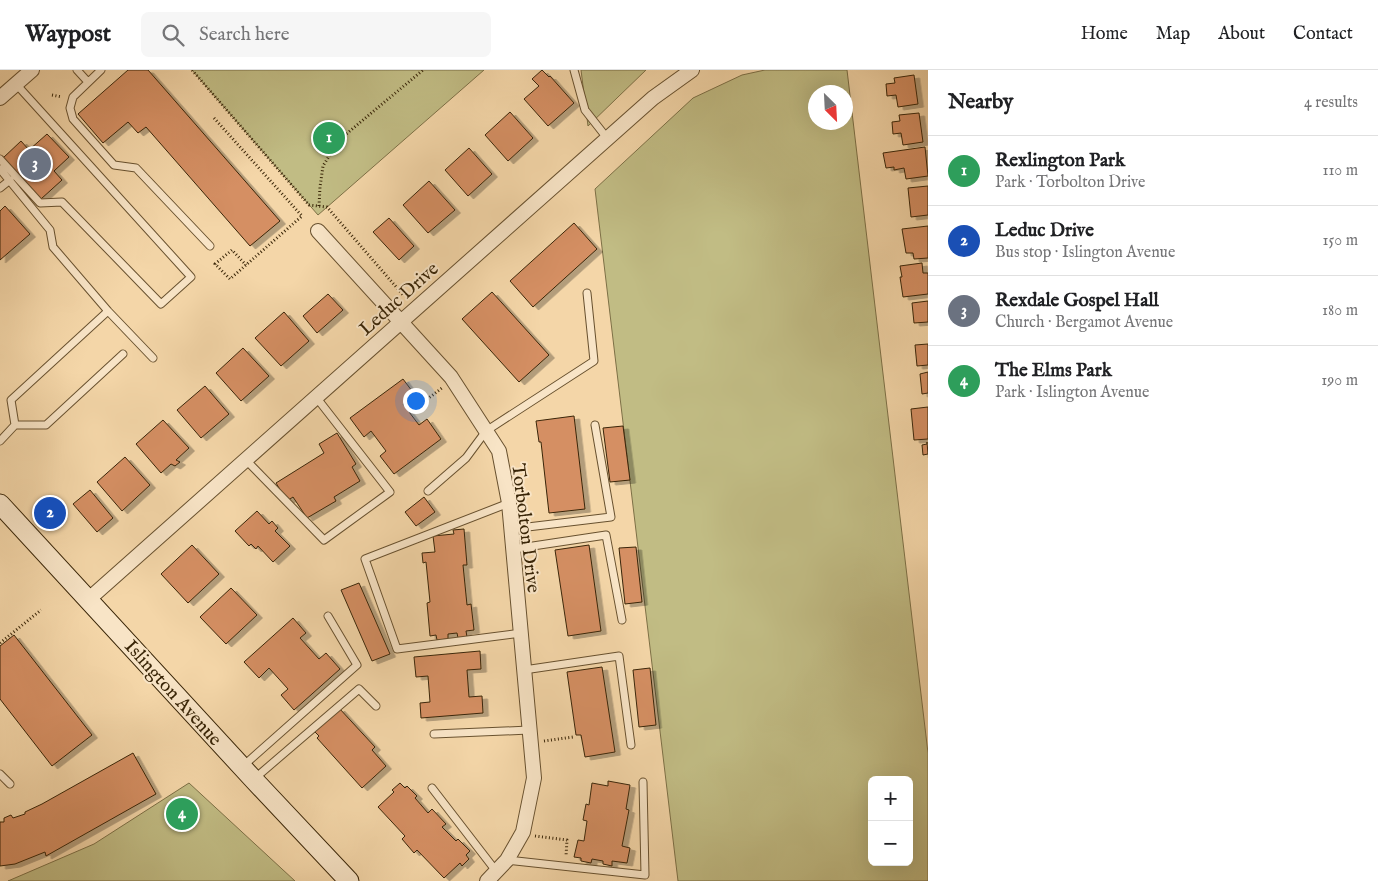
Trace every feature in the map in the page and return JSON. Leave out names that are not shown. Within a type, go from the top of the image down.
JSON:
[{"type":"main road","name":"Islington Avenue","points":[[0,504],[349,881]]},
{"type":"street","points":[[0,98],[32,70]]},
{"type":"street","name":"Leduc Drive","points":[[89,599],[607,138],[653,98],[692,70]]},
{"type":"street","name":"Torbolton Drive","points":[[318,231],[453,380],[499,451],[512,529],[534,778],[522,835],[507,860],[491,876]]},
{"type":"lane","points":[[77,70],[88,82]]},
{"type":"lane","points":[[101,70],[73,97],[70,108],[73,119],[114,165],[136,168],[210,246]]},
{"type":"lane","points":[[574,70],[585,110],[607,138]]},
{"type":"lane","points":[[0,159],[40,204],[62,202],[161,304],[191,276],[16,84]]},
{"type":"lane","points":[[0,169],[50,230],[53,247],[108,311],[153,358]]},
{"type":"lane","points":[[0,188],[10,180]]},
{"type":"lane","points":[[428,491],[466,458],[486,431],[594,361],[587,293]]},
{"type":"lane","points":[[15,425],[11,400],[108,311]]},
{"type":"lane","points":[[0,441],[15,425],[46,425],[123,354]]},
{"type":"lane","points":[[246,460],[324,540],[390,492],[316,397]]},
{"type":"lane","points":[[512,529],[611,517],[595,425]]},
{"type":"lane","points":[[509,504],[365,560],[397,649],[521,633]]},
{"type":"lane","points":[[513,549],[606,535],[622,620]]},
{"type":"lane","points":[[248,773],[357,665],[328,616]]},
{"type":"lane","points":[[524,670],[619,656],[632,744]]},
{"type":"lane","points":[[248,773],[359,689],[376,706]]},
{"type":"lane","points":[[434,734],[530,737]]},
{"type":"lane","points":[[0,774],[10,784]]},
{"type":"lane","points":[[507,860],[646,875],[643,782]]},
{"type":"lane","points":[[432,788],[491,876]]},
{"type":"path","points":[[192,70],[310,205],[327,207],[404,296]]},
{"type":"path","points":[[318,206],[323,166],[339,140],[424,70]]},
{"type":"path","points":[[214,118],[302,216],[246,265],[230,279],[215,264],[232,250],[246,265]]},
{"type":"path","points":[[410,412],[453,380]]},
{"type":"path","points":[[0,643],[41,610]]},
{"type":"path","points":[[530,737],[573,737]]},
{"type":"path","points":[[522,835],[567,840],[564,866]]},
{"type":"shaded area","points":[[192,70],[484,70],[318,215]]},
{"type":"shaded area","points":[[581,70],[646,70],[588,126]]},
{"type":"shaded area","points":[[765,70],[847,70],[849,85],[808,85],[808,130],[853,130],[853,121],[928,753],[928,881],[678,881],[595,189],[693,98],[742,75]]},
{"type":"shaded area","points":[[189,783],[295,881],[8,881],[94,844]]},
{"type":"building","points":[[128,70],[148,70],[280,221],[250,246],[146,127],[138,133],[128,122],[103,143],[78,114]]},
{"type":"building","points":[[542,70],[550,76],[574,103],[548,126],[524,99],[539,86],[532,79]]},
{"type":"building","points":[[914,75],[918,104],[898,107],[896,95],[887,96],[886,84],[895,83],[894,78]]},
{"type":"building","points":[[510,112],[533,138],[508,161],[485,135]]},
{"type":"building","points":[[919,113],[923,142],[903,145],[901,133],[893,134],[892,122],[900,121],[899,115]]},
{"type":"building","points":[[47,134],[69,157],[54,171],[62,180],[41,199],[3,158],[21,141],[29,150]]},
{"type":"building","points":[[925,147],[928,176],[906,179],[904,168],[894,170],[894,167],[886,168],[883,153]]},
{"type":"building","points":[[469,148],[492,174],[468,196],[445,170]]},
{"type":"building","points":[[429,181],[455,210],[428,233],[403,205]]},
{"type":"building","points":[[928,186],[928,215],[911,217],[908,188]]},
{"type":"building","points":[[5,206],[30,234],[0,260],[0,211]]},
{"type":"building","points":[[389,218],[414,246],[399,260],[373,232]]},
{"type":"building","points":[[574,223],[597,249],[533,307],[510,281]]},
{"type":"building","points":[[928,226],[928,258],[914,259],[913,253],[906,253],[902,229]]},
{"type":"building","points":[[922,263],[923,273],[928,273],[928,294],[903,297],[900,266]]},
{"type":"building","points":[[492,292],[549,355],[519,382],[462,319]]},
{"type":"building","points":[[328,294],[343,310],[317,333],[303,316]]},
{"type":"building","points":[[928,301],[928,322],[914,323],[912,303]]},
{"type":"building","points":[[284,312],[309,341],[281,366],[255,338]]},
{"type":"building","points":[[928,344],[928,365],[917,366],[915,345]]},
{"type":"building","points":[[243,348],[269,376],[241,401],[216,373]]},
{"type":"building","points":[[928,372],[928,393],[922,394],[920,374]]},
{"type":"building","points":[[403,379],[415,395],[403,404],[419,425],[427,419],[441,439],[394,474],[380,456],[386,451],[371,431],[364,437],[350,418]]},
{"type":"building","points":[[205,386],[229,414],[201,438],[177,410]]},
{"type":"building","points":[[928,407],[928,439],[914,440],[911,409]]},
{"type":"building","points":[[574,416],[585,509],[549,513],[541,442],[539,442],[536,421]]},
{"type":"building","points":[[163,420],[189,448],[176,460],[180,462],[175,466],[171,464],[161,473],[136,444]]},
{"type":"building","points":[[623,426],[630,480],[610,482],[603,428]]},
{"type":"building","points":[[337,433],[356,464],[352,467],[360,481],[334,497],[336,501],[307,518],[293,497],[287,501],[276,483],[324,453],[319,444]]},
{"type":"building","points":[[927,442],[928,454],[923,455],[922,445],[927,444]]},
{"type":"building","points":[[125,457],[150,485],[122,511],[97,482]]},
{"type":"building","points":[[90,490],[113,518],[97,532],[73,504]]},
{"type":"building","points":[[424,497],[435,512],[416,526],[405,512]]},
{"type":"building","points":[[257,511],[269,524],[272,521],[278,528],[275,531],[290,546],[273,562],[258,546],[256,549],[251,544],[249,546],[235,531]]},
{"type":"building","points":[[464,529],[467,565],[463,565],[467,605],[471,604],[474,630],[466,631],[467,637],[458,638],[457,633],[448,634],[448,639],[437,640],[436,635],[430,636],[427,603],[430,602],[426,562],[423,563],[422,553],[435,552],[433,536],[454,534],[453,530]]},
{"type":"building","points":[[192,545],[219,574],[188,603],[161,574]]},
{"type":"building","points":[[589,545],[601,631],[568,636],[555,550]]},
{"type":"building","points":[[636,547],[642,602],[625,604],[619,548]]},
{"type":"building","points":[[359,583],[390,654],[372,661],[341,590]]},
{"type":"building","points":[[231,588],[257,615],[226,644],[200,617]]},
{"type":"building","points":[[293,618],[306,633],[300,638],[319,659],[326,653],[340,669],[294,710],[281,695],[288,689],[269,668],[259,678],[244,662]]},
{"type":"building","points":[[14,635],[92,735],[52,766],[0,699],[0,646]]},
{"type":"building","points":[[480,651],[481,669],[467,670],[469,697],[482,696],[483,713],[421,718],[420,703],[430,702],[428,676],[416,677],[414,657]]},
{"type":"building","points":[[602,667],[615,752],[585,757],[581,735],[576,735],[567,672]]},
{"type":"building","points":[[650,668],[656,725],[639,727],[633,670]]},
{"type":"building","points":[[339,708],[375,747],[372,750],[386,766],[362,788],[317,738],[319,736],[314,731]]},
{"type":"building","points":[[133,753],[156,794],[46,856],[45,852],[15,864],[0,866],[0,822],[4,822],[4,818],[11,815],[13,818],[25,814],[25,812]]},
{"type":"building","points":[[608,781],[630,785],[626,809],[629,810],[622,846],[630,848],[627,863],[612,861],[612,866],[603,864],[603,861],[592,859],[591,863],[574,857],[578,840],[584,841],[587,821],[583,820],[586,804],[589,805],[592,783],[608,786]]},
{"type":"building","points":[[400,783],[405,788],[407,786],[417,796],[415,798],[428,813],[432,809],[446,824],[442,827],[456,841],[458,839],[470,851],[466,855],[469,859],[462,866],[460,863],[444,878],[417,850],[414,853],[402,839],[405,836],[378,807],[394,792],[392,790]]},
{"type":"place","name":"Rexlington Park","points":[[329,138]]},
{"type":"place","name":"Rexdale Gospel Hall","points":[[35,164]]},
{"type":"place","name":"Leduc Drive","points":[[50,513]]},
{"type":"place","name":"The Elms Park","points":[[182,814]]}]
